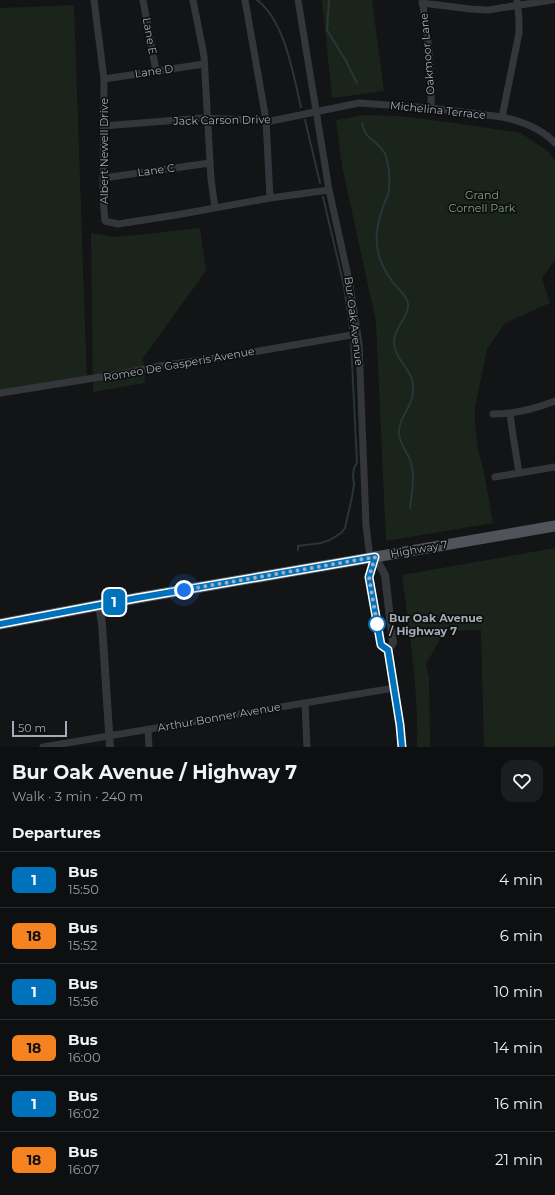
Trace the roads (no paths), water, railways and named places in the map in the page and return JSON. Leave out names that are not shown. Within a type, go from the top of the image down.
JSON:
[{"type":"main road","name":"Highway 7","points":[[0,624],[99,605],[555,526]]},
{"type":"street","name":"Albert Newell Drive","points":[[94,0],[104,79],[103,198],[105,221],[118,224],[270,198],[329,190]]},
{"type":"street","name":"Lane E","points":[[144,0],[156,71]]},
{"type":"street","points":[[193,0],[204,56],[210,163],[215,208]]},
{"type":"street","points":[[245,0],[266,120],[270,198]]},
{"type":"street","name":"Bur Oak Avenue","points":[[298,0],[329,190],[350,285],[359,344],[366,525],[372,558],[369,577],[381,645],[388,650]]},
{"type":"street","points":[[422,2],[488,10],[518,3],[552,0]]},
{"type":"street","name":"Oakmoor Lane","points":[[422,2],[429,54],[431,108]]},
{"type":"street","points":[[502,117],[519,33],[518,3]]},
{"type":"street","name":"Lane D","points":[[104,79],[204,64]]},
{"type":"street","name":"Michelina Terrace","points":[[316,112],[359,103],[431,108],[502,117],[531,126],[554,141]]},
{"type":"street","name":"Jack Carson Drive","points":[[103,126],[207,119],[271,121],[316,112]]},
{"type":"street","name":"Lane C","points":[[103,178],[210,163]]},
{"type":"street","name":"Romeo De Gasperis Avenue","points":[[0,393],[111,376],[160,366],[230,356],[357,334]]},
{"type":"street","points":[[493,414],[510,414],[544,406],[555,401]]},
{"type":"street","points":[[510,414],[519,473]]},
{"type":"street","points":[[495,477],[555,467]]},
{"type":"street","name":"Bur Oak Avenue","points":[[372,558],[384,575],[393,643],[388,650],[402,747]]},
{"type":"street","points":[[99,605],[110,747]]},
{"type":"street","name":"Arthur Bonner Avenue","points":[[44,747],[394,688]]},
{"type":"street","points":[[305,703],[307,747]]},
{"type":"street","points":[[148,729],[149,747]]},
{"type":"waterway","points":[[257,0],[267,9],[281,34],[291,64],[301,107]]},
{"type":"waterway","points":[[329,0],[327,30],[346,61],[357,83]]},
{"type":"waterway","points":[[305,120],[320,183]]},
{"type":"waterway","points":[[362,123],[367,135],[385,153],[389,169],[389,191],[377,229],[379,254],[386,273],[406,297],[408,305],[405,315],[396,331],[394,342],[396,352],[408,370],[412,380],[413,389],[410,403],[401,421],[399,434],[401,442],[410,459],[413,473],[410,508]]},
{"type":"waterway","points":[[323,197],[344,286],[350,328]]},
{"type":"waterway","points":[[298,550],[298,546],[321,543],[330,540],[341,533],[345,528],[354,485],[354,468],[357,463],[351,342]]},
{"type":"place","name":"Bur Oak Avenue / Highway 7","points":[[377,624]]},
{"type":"park label","name":"Grand Cornell Park","points":[[482,201]]}]
